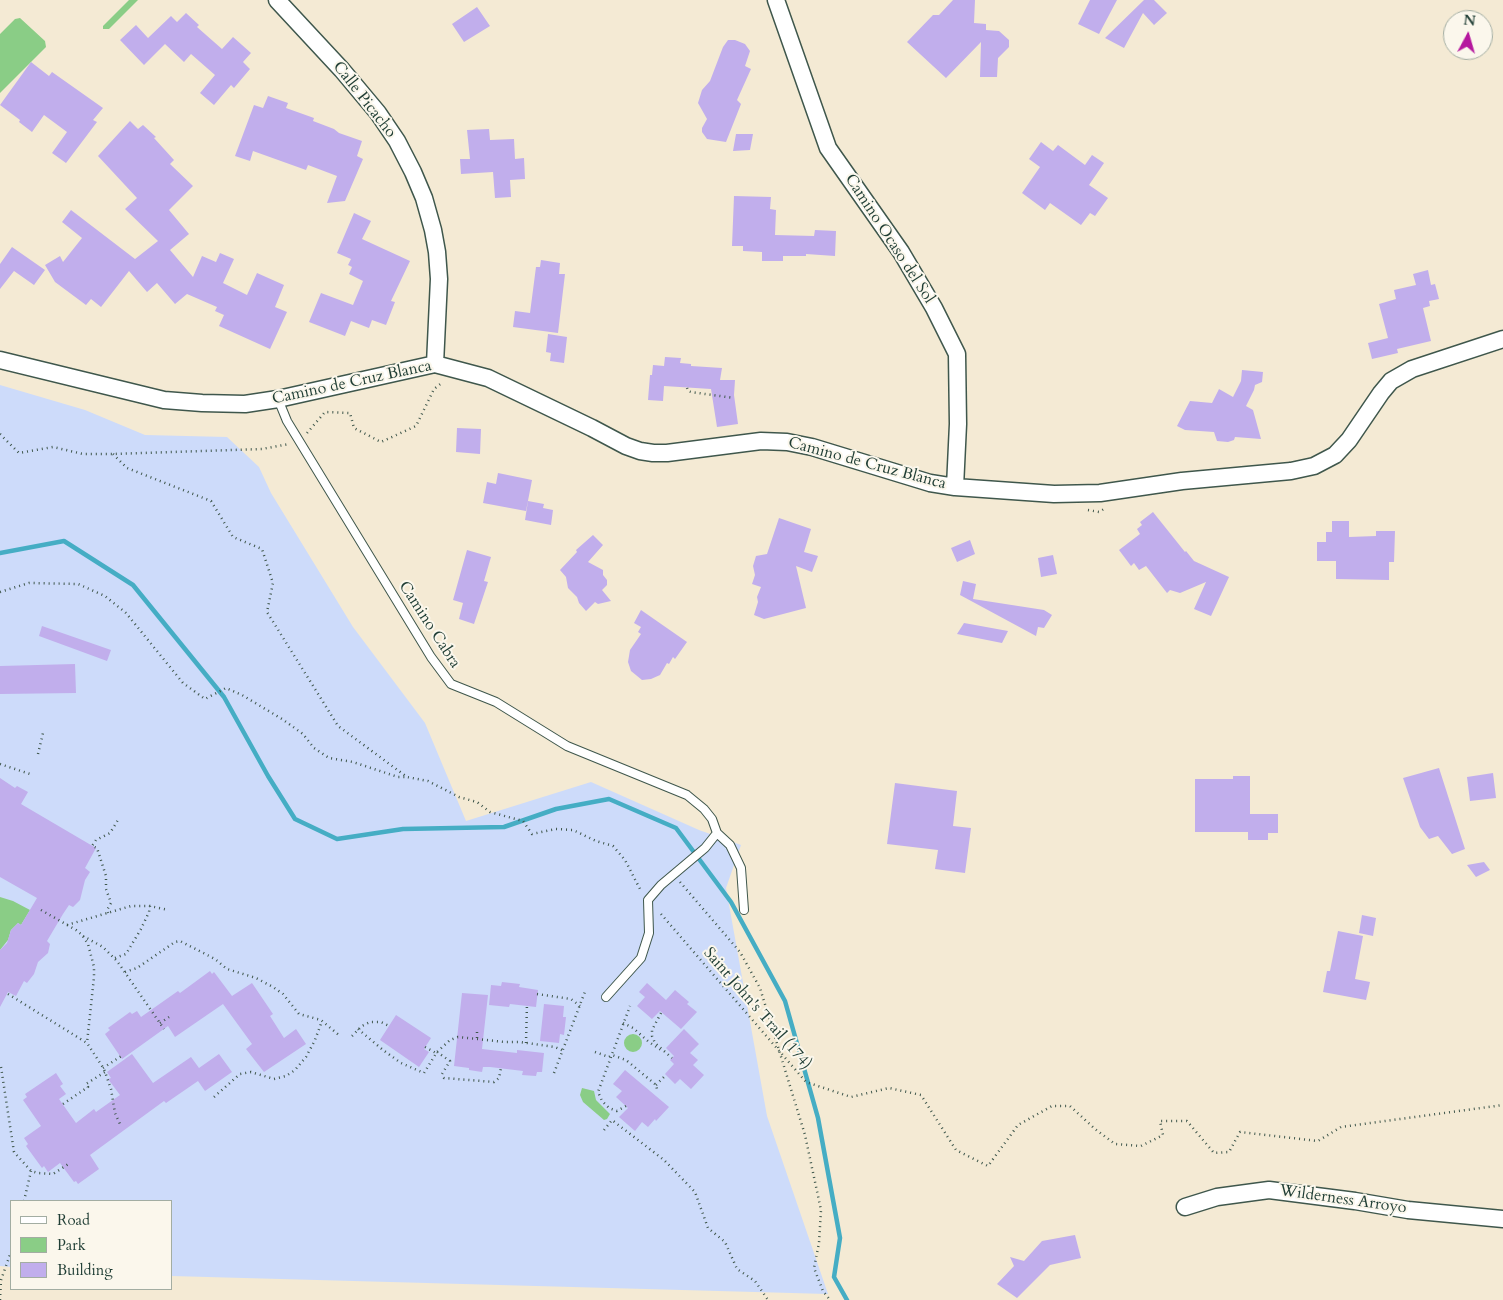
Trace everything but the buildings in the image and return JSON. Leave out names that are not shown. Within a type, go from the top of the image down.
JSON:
[{"type":"street","name":"Calle Picacho","points":[[277,0],[342,70],[378,113],[397,141],[413,172],[424,198],[437,252],[439,279],[434,364]]},
{"type":"street","name":"Camino Ocaso del Sol","points":[[776,0],[828,148],[901,252],[934,308],[957,354],[958,424],[955,487]]},
{"type":"street","name":"Camino de Cruz Blanca","points":[[0,360],[164,400],[245,404],[278,399],[434,364],[488,378],[626,446],[640,451],[667,453],[761,441],[787,442],[930,483],[955,487],[1054,494],[1100,493],[1182,481],[1291,471],[1314,466],[1335,455],[1349,440],[1391,381],[1412,368],[1503,339]]},
{"type":"street","name":"Wilderness Arroyo","points":[[1184,1207],[1217,1197],[1269,1190],[1408,1210],[1503,1219]]},
{"type":"lane","name":"Camino Cabra","points":[[278,399],[287,421],[431,657],[451,684],[496,702],[568,746],[687,795],[704,809],[712,819],[717,833],[730,845],[740,868],[744,910]]},
{"type":"lane","points":[[606,997],[641,958],[649,933],[648,900],[661,885],[705,848],[717,833]]},
{"type":"path","points":[[687,388],[691,392],[734,398]]},
{"type":"path","name":"Saint John's Trail (174)","points":[[0,434],[19,452],[53,446],[83,454],[113,454],[127,468],[211,501],[233,537],[262,549],[273,583],[267,612],[338,726],[407,777],[428,780],[459,797],[477,802],[490,812],[523,821],[532,834],[556,829],[573,830],[596,841],[613,846],[625,860],[640,890],[648,900],[806,1082],[851,1097],[889,1088],[921,1095],[956,1150],[988,1166],[1018,1125],[1052,1106],[1070,1106],[1115,1144],[1141,1146],[1163,1136],[1160,1121],[1187,1122],[1214,1153],[1229,1152],[1240,1132],[1318,1141],[1341,1126],[1503,1105]]},
{"type":"path","points":[[0,592],[29,583],[78,584],[106,596],[126,613],[183,684],[205,699],[226,688],[242,695],[303,734],[314,748],[329,758],[353,762],[398,777],[407,777]]},
{"type":"path","points":[[38,754],[43,733]]},
{"type":"path","points":[[0,764],[30,774]]},
{"type":"path","points":[[108,913],[107,910],[111,904],[106,889],[106,876],[97,848],[92,846],[96,840],[110,833],[118,820]]},
{"type":"path","points":[[677,872],[740,952],[760,988],[805,1135],[821,1210],[820,1243],[814,1268],[823,1291],[830,1300]]},
{"type":"path","points":[[115,958],[126,954],[141,929],[150,906]]},
{"type":"path","points":[[67,925],[126,907],[150,906],[168,910]]},
{"type":"path","points":[[42,910],[102,947],[115,958],[164,1029]]},
{"type":"path","points":[[82,935],[88,944],[94,967],[87,1043]]},
{"type":"path","points":[[125,972],[136,968],[175,942],[180,941],[215,959],[227,969],[251,976],[273,987],[283,994],[299,1014],[322,1021],[340,1036]]},
{"type":"path","points":[[554,1073],[586,989]]},
{"type":"path","points":[[8,994],[87,1043],[105,1072],[115,1113],[120,1124]]},
{"type":"path","points":[[537,994],[571,999],[580,1006]]},
{"type":"path","points":[[526,1043],[527,1003]]},
{"type":"path","points":[[626,1106],[617,1111],[609,1108],[602,1101],[598,1092],[630,1006]]},
{"type":"path","points":[[662,1012],[652,1033],[653,1040],[672,1058]]},
{"type":"path","points":[[160,1023],[169,1016]]},
{"type":"path","points":[[214,1097],[240,1074],[251,1072],[274,1079],[286,1076],[295,1070],[306,1057],[322,1021]]},
{"type":"path","points":[[352,1036],[358,1029],[370,1022],[381,1022],[389,1026]]},
{"type":"path","points":[[624,1023],[663,1050]]},
{"type":"path","points":[[358,1029],[402,1063],[424,1073],[436,1053],[450,1040],[455,1038],[477,1038],[526,1043],[563,1050]]},
{"type":"path","points":[[477,1031],[477,1038]]},
{"type":"path","points":[[554,1047],[555,1042]]},
{"type":"path","points":[[425,1047],[450,1061],[442,1074],[444,1078],[494,1082],[500,1078],[501,1068]]},
{"type":"path","points":[[595,1052],[608,1057],[612,1055],[630,1063],[656,1087],[666,1075]]},
{"type":"path","points":[[103,1068],[123,1055]]},
{"type":"path","points":[[1,1067],[14,1152],[31,1171],[46,1174],[53,1174],[70,1163]]},
{"type":"path","points":[[63,1104],[88,1087],[86,1084],[105,1072]]},
{"type":"path","points":[[604,1130],[612,1120],[664,1160],[695,1192],[708,1228],[725,1242],[737,1269],[755,1281],[768,1300]]},
{"type":"path","points":[[24,1200],[31,1171]]},
{"type":"path","points":[[0,1300],[1,1280],[10,1255]]},
{"type":"shaded area","points":[[0,385],[85,410],[145,435],[227,437],[259,467],[271,493],[353,627],[425,723],[466,821],[591,782],[699,830],[741,845],[726,888],[767,1116],[828,1294],[172,1276],[172,1200],[10,1200],[10,1267],[0,1266]]},
{"type":"green space","points":[[129,0],[138,0],[109,29],[103,29],[103,26]]},
{"type":"green space","points":[[20,18],[45,41],[46,47],[0,93],[0,34],[15,19]]},
{"type":"green space","points":[[0,897],[30,910],[21,925],[18,923],[11,930],[8,940],[0,950]]},
{"type":"green space","points":[[633,1034],[639,1037],[642,1043],[639,1049],[633,1052],[627,1049],[624,1043],[627,1037]]},
{"type":"green space","points":[[582,1088],[594,1091],[596,1100],[610,1114],[607,1119],[604,1120],[583,1102],[580,1095]]},
{"type":"waterway","points":[[0,553],[64,541],[133,585],[224,697],[268,776],[295,819],[337,839],[403,829],[504,827],[556,809],[609,799],[676,828],[731,902],[785,1001],[818,1118],[840,1238],[834,1277],[847,1300]]}]
